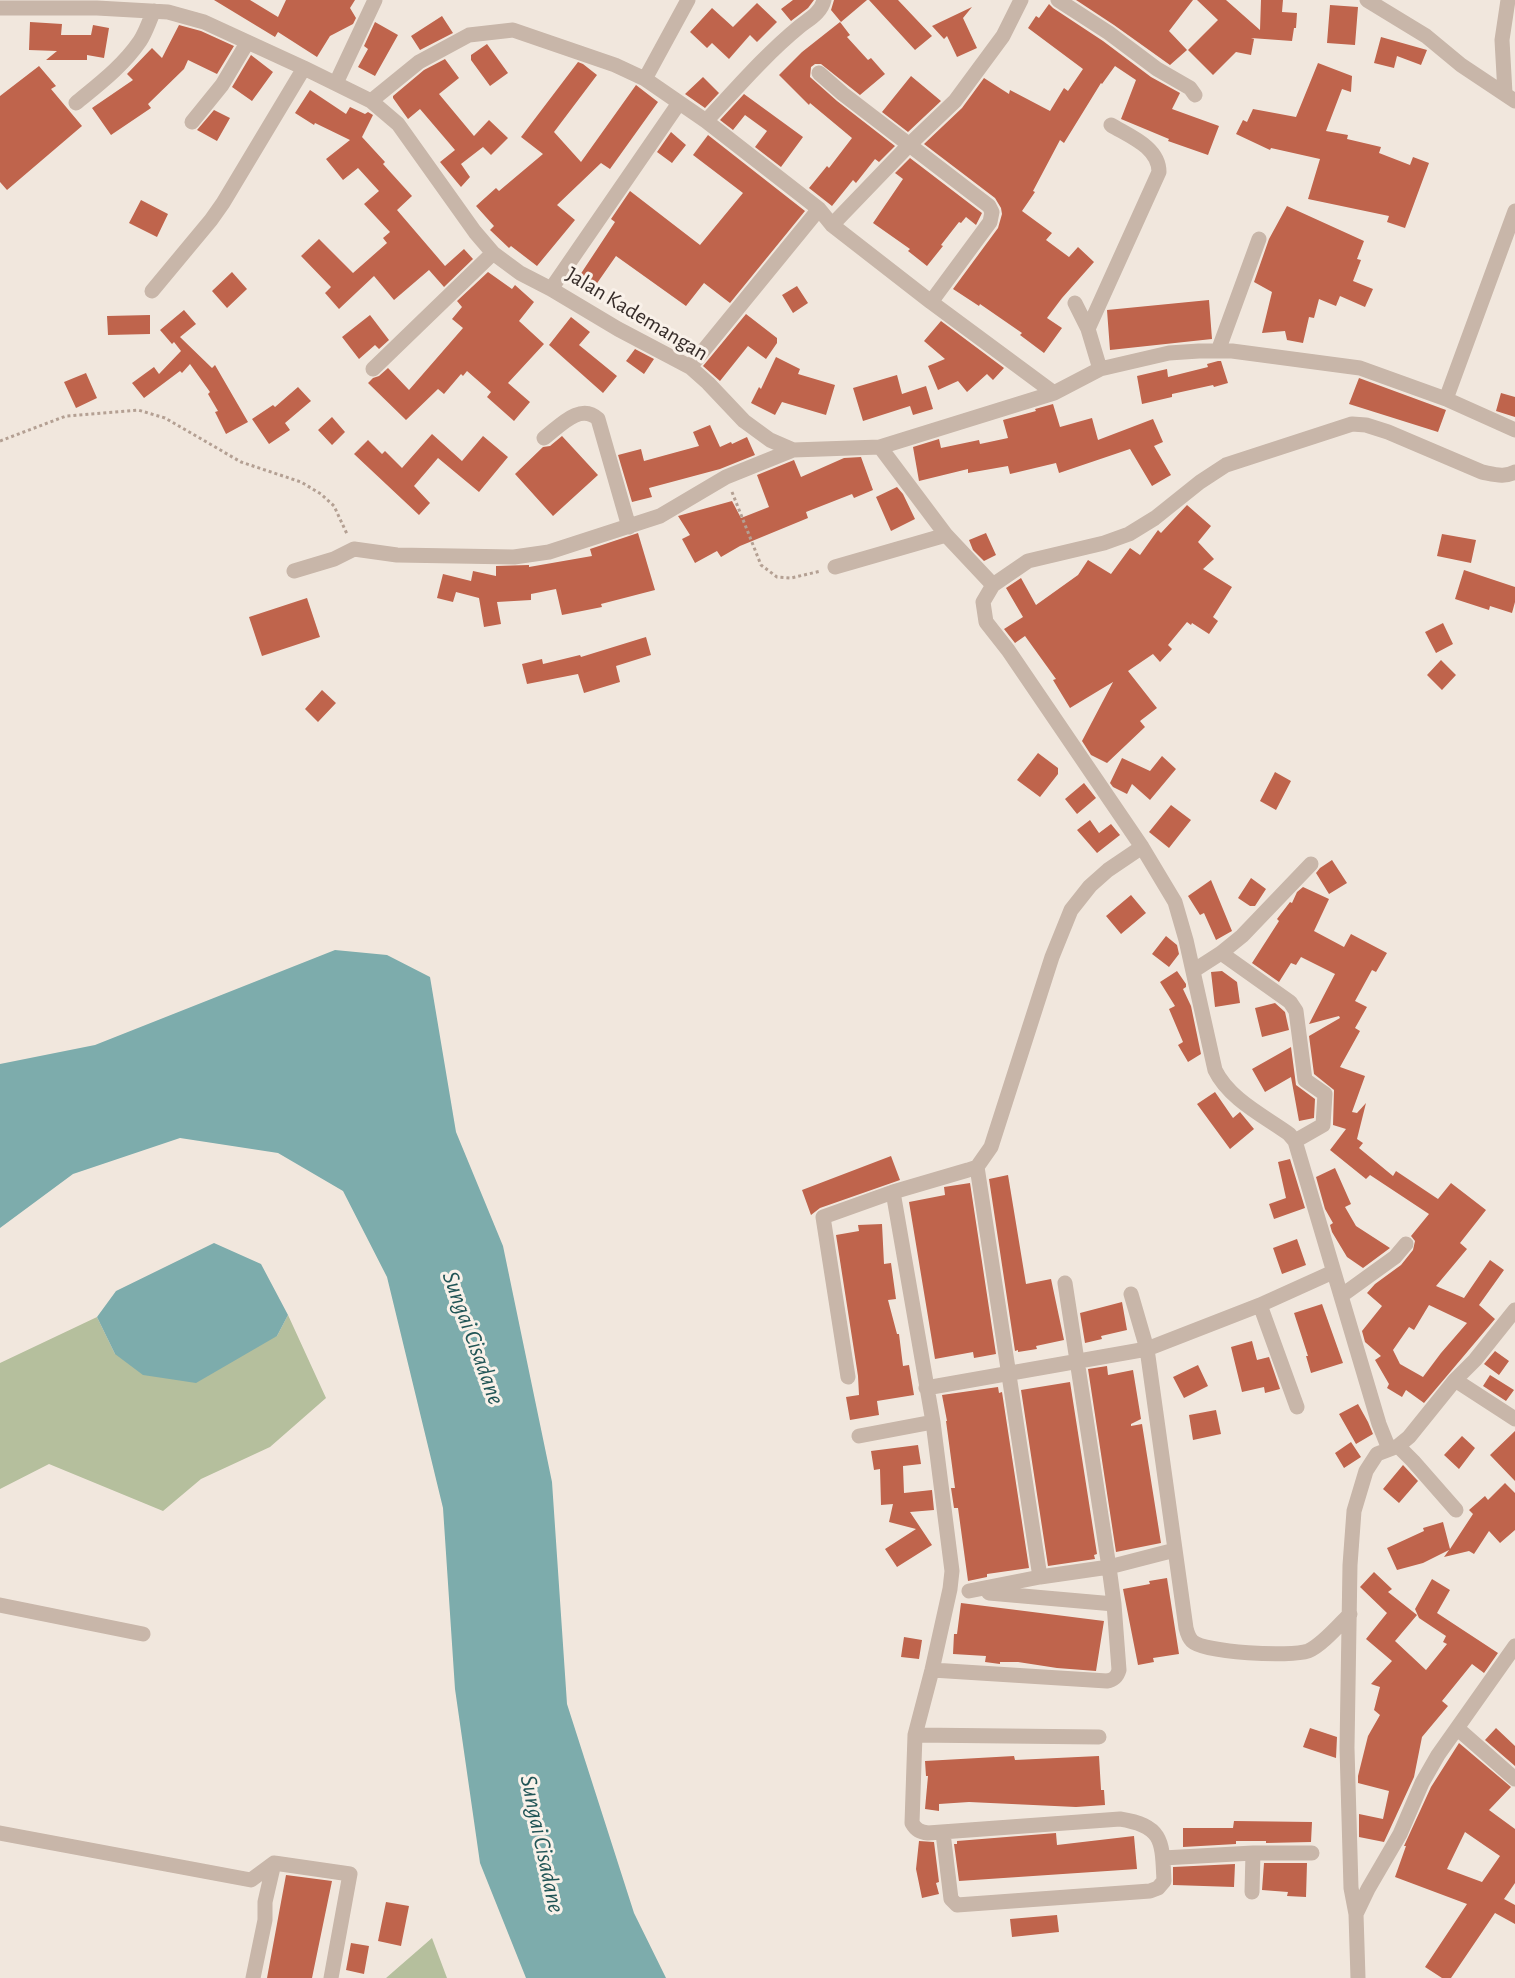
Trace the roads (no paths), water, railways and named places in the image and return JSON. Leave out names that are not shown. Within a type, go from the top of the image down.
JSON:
[{"type":"street","points":[[336,83],[375,0]]},
{"type":"street","points":[[645,79],[688,0]]},
{"type":"street","points":[[706,121],[783,40],[818,12],[824,0]]},
{"type":"street","points":[[832,225],[955,101],[1003,36],[1021,0]]},
{"type":"street","points":[[1058,0],[1109,33],[1157,69],[1190,88],[1195,95]]},
{"type":"street","points":[[1367,0],[1426,36],[1477,77],[1510,97]]},
{"type":"street","points":[[1508,0],[1502,40],[1510,97]]},
{"type":"street","name":"Jalan Kademangan","points":[[0,8],[101,4],[168,12],[204,22],[371,101],[398,124],[475,232],[493,253],[520,273],[690,367],[744,421],[770,440],[793,450],[880,447],[1054,393],[1100,369],[1168,353],[1218,351],[1360,368],[1446,399],[1515,430]]},
{"type":"street","points":[[76,103],[116,70],[130,54],[141,39],[154,11]]},
{"type":"street","points":[[371,101],[419,62],[469,35],[513,30],[615,65],[645,79],[706,121],[819,209],[832,225],[1054,393]]},
{"type":"street","points":[[192,122],[222,85],[247,42]]},
{"type":"street","points":[[152,291],[223,203],[304,68]]},
{"type":"street","points":[[819,73],[989,206],[992,212],[990,222],[931,302]]},
{"type":"street","points":[[551,289],[680,104]]},
{"type":"street","points":[[1088,329],[1159,172],[1159,164],[1153,153],[1111,125]]},
{"type":"street","points":[[690,367],[819,209]]},
{"type":"street","points":[[1446,399],[1515,211]]},
{"type":"street","points":[[1218,351],[1259,238]]},
{"type":"street","points":[[373,369],[493,253]]},
{"type":"street","points":[[1075,303],[1088,329],[1100,369]]},
{"type":"street","points":[[544,438],[579,413],[593,414],[598,418],[629,526]]},
{"type":"street","points":[[1456,1510],[1413,1461],[1393,1448],[1379,1424],[1295,1141],[1289,1134],[1241,1100],[1219,1079],[1175,902],[1142,847],[1008,650],[986,622],[983,602],[993,585],[1028,561],[1104,543],[1129,534],[1155,518],[1200,482],[1226,465],[1352,424],[1366,425],[1388,432],[1482,472],[1510,475],[1515,472]]},
{"type":"street","points":[[880,447],[946,535],[993,585]]},
{"type":"street","points":[[294,571],[334,559],[354,549],[398,555],[514,557],[549,552],[660,516],[726,477],[793,450]]},
{"type":"street","points":[[835,567],[946,535]]},
{"type":"street","points":[[848,1377],[823,1216],[977,1167],[991,1147],[1052,957],[1071,910],[1090,886],[1108,870],[1142,847]]},
{"type":"street","points":[[1193,971],[1221,953],[1260,918],[1311,864]]},
{"type":"street","points":[[1221,953],[1290,1002],[1296,1011],[1305,1080],[1325,1094],[1323,1125],[1295,1141]]},
{"type":"street","points":[[977,1167],[1040,1577]]},
{"type":"street","points":[[893,1192],[933,1422],[951,1571],[950,1589],[915,1735],[912,1823],[915,1829],[921,1832],[943,1833],[1131,1820],[1156,1833],[1163,1858],[1164,1881],[1158,1888],[1150,1891],[957,1905],[951,1899],[943,1833]]},
{"type":"street","points":[[1341,1296],[1395,1257],[1406,1244]]},
{"type":"street","points":[[926,1388],[1147,1349],[1260,1305],[1333,1272]]},
{"type":"street","points":[[932,1670],[1107,1681],[1114,1680],[1119,1670],[1109,1567],[1065,1283]]},
{"type":"street","points":[[1131,1294],[1147,1349],[1186,1628],[1192,1641],[1199,1645],[1222,1650],[1294,1654],[1310,1650],[1350,1614]]},
{"type":"street","points":[[1260,1305],[1297,1407]]},
{"type":"street","points":[[1358,1978],[1347,1748],[1350,1565],[1354,1511],[1366,1471],[1377,1454],[1393,1448],[1409,1437],[1515,1310]]},
{"type":"street","points":[[1455,1380],[1515,1419]]},
{"type":"street","points":[[859,1436],[933,1422]]},
{"type":"street","points":[[969,1591],[1040,1577],[1109,1567],[1175,1550]]},
{"type":"street","points":[[950,1589],[1114,1604]]},
{"type":"street","points":[[0,1605],[143,1634]]},
{"type":"street","points":[[1356,1914],[1400,1834],[1422,1783],[1438,1755],[1515,1646]]},
{"type":"street","points":[[1458,1729],[1515,1779]]},
{"type":"street","points":[[915,1735],[1099,1737]]},
{"type":"street","points":[[0,1833],[251,1880],[274,1863],[350,1874],[331,1978]]},
{"type":"street","points":[[1163,1858],[1253,1853],[1312,1853]]},
{"type":"street","points":[[1252,1892],[1253,1853]]},
{"type":"street","points":[[254,1978],[265,1920],[265,1902],[274,1863]]},
{"type":"water","name":"Sungai Cisadane","points":[[335,950],[387,955],[430,977],[456,1132],[503,1246],[552,1482],[567,1704],[634,1913],[666,1978],[526,1978],[480,1863],[455,1689],[443,1508],[387,1277],[343,1191],[278,1153],[180,1138],[73,1174],[0,1228],[0,1064],[95,1045]]},
{"type":"water","points":[[214,1243],[261,1264],[288,1315],[277,1336],[196,1383],[143,1375],[115,1354],[97,1317],[116,1291]]}]
